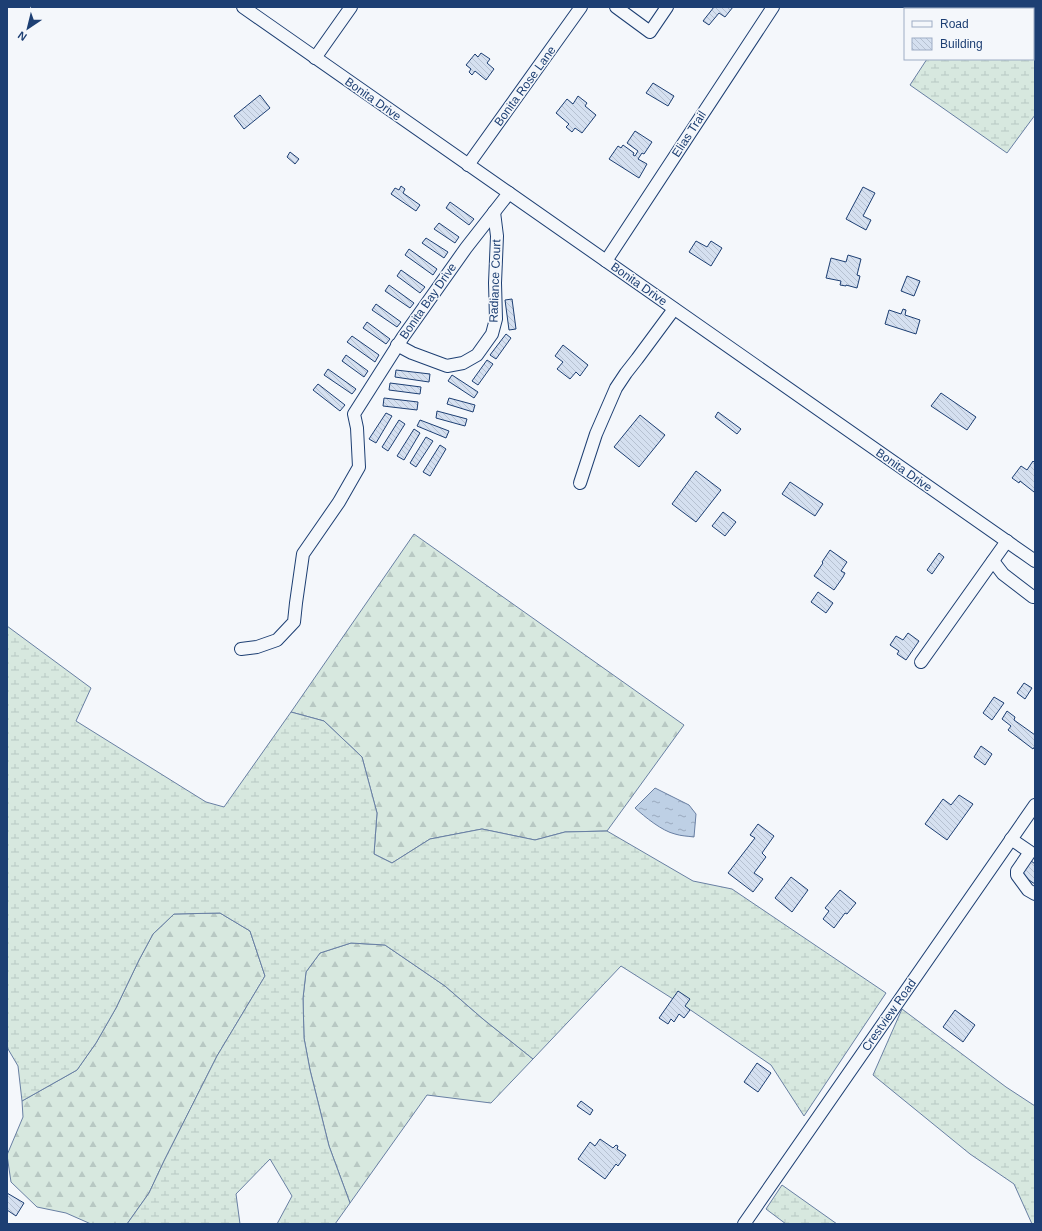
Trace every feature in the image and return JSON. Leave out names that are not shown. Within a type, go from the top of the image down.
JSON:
[{"type":"street","name":"Bonita Drive","points":[[243,7],[1035,561]]},
{"type":"street","points":[[315,58],[351,7]]},
{"type":"street","name":"Bonita Rose Lane","points":[[468,165],[581,7]]},
{"type":"street","points":[[616,7],[650,32],[667,7]]},
{"type":"street","name":"Elias Trail","points":[[606,261],[773,7]]},
{"type":"street","name":"Bonita Bay Drive","points":[[241,649],[257,647],[277,640],[294,622],[303,554],[339,502],[359,467],[357,428],[354,414],[397,345],[466,248],[509,193]]},
{"type":"street","name":"Radiance Court","points":[[397,345],[435,363],[447,366],[463,363],[477,355],[492,334],[496,319],[495,283],[497,236],[494,212]]},
{"type":"street","points":[[580,484],[596,434],[616,388],[626,372],[637,360],[674,309]]},
{"type":"street","points":[[921,662],[1007,541]]},
{"type":"street","points":[[992,561],[1003,574],[1033,597]]},
{"type":"street","name":"Crestview Road","points":[[744,1224],[1035,805]]},
{"type":"street","points":[[1012,839],[1030,852],[1017,871],[1017,875],[1028,890],[1035,894]]},
{"type":"green space","points":[[1035,7],[1035,115],[1007,153],[910,85],[926,60],[1034,60],[1034,8],[962,8]]},
{"type":"green space","points":[[414,534],[684,725],[607,831],[565,832],[535,840],[482,829],[430,839],[392,863],[374,854],[377,813],[362,757],[324,721],[291,712]]},
{"type":"green space","points":[[7,626],[91,688],[76,721],[206,802],[224,807],[291,712],[324,721],[362,757],[377,813],[374,854],[392,863],[430,839],[482,829],[535,840],[565,832],[607,831],[693,881],[732,889],[886,993],[804,1116],[771,1065],[692,1011],[621,966],[533,1059],[445,986],[385,945],[351,943],[320,953],[306,972],[303,998],[304,1038],[310,1070],[329,1146],[350,1203],[335,1224],[277,1224],[292,1196],[270,1159],[236,1194],[240,1224],[127,1224],[149,1193],[217,1056],[265,976],[250,931],[220,913],[174,914],[153,934],[116,1008],[96,1043],[77,1070],[22,1101],[18,1066],[8,1049],[7,1044]]},
{"type":"green space","points":[[220,913],[250,931],[265,976],[217,1056],[149,1193],[127,1224],[91,1224],[66,1213],[37,1207],[11,1182],[7,1155],[23,1117],[22,1101],[77,1070],[96,1043],[116,1008],[153,934],[174,914]]},
{"type":"green space","points":[[351,943],[385,945],[445,986],[533,1059],[491,1103],[427,1095],[350,1203],[329,1146],[310,1070],[304,1038],[303,998],[306,972],[320,953]]},
{"type":"green space","points":[[902,1009],[1006,1087],[1035,1106],[1035,1224],[1032,1224],[1014,1184],[970,1154],[873,1075]]},
{"type":"green space","points":[[782,1185],[837,1224],[786,1224],[766,1209]]},
{"type":"water","points":[[655,788],[689,805],[696,814],[694,837],[677,835],[665,830],[635,808]]},
{"type":"building","points":[[714,7],[733,7],[725,17],[719,13],[709,25],[703,21]]},
{"type":"building","points":[[481,53],[490,59],[487,63],[494,69],[486,80],[475,71],[472,75],[469,72],[471,69],[466,65],[475,54],[478,57]]},
{"type":"building","points":[[653,83],[674,96],[668,106],[646,93]]},
{"type":"building","points":[[260,95],[270,108],[244,129],[234,116]]},
{"type":"building","points":[[578,96],[587,103],[585,106],[596,115],[582,133],[575,128],[572,132],[566,127],[569,124],[556,113],[567,99],[573,104]]},
{"type":"building","points":[[635,131],[652,142],[644,154],[642,153],[638,159],[647,164],[639,178],[609,159],[618,146],[621,148],[623,145],[634,153],[633,155],[635,156],[638,151],[627,143]]},
{"type":"building","points":[[290,152],[299,159],[295,164],[287,157]]},
{"type":"building","points":[[401,186],[405,189],[403,193],[420,205],[416,211],[391,194],[395,188],[399,190]]},
{"type":"building","points":[[863,187],[875,193],[863,216],[871,220],[866,230],[846,219]]},
{"type":"building","points":[[450,202],[474,219],[469,225],[446,208]]},
{"type":"building","points":[[439,223],[459,237],[455,243],[434,229]]},
{"type":"building","points":[[426,238],[448,252],[444,258],[422,243]]},
{"type":"building","points":[[696,241],[707,247],[711,241],[722,248],[711,266],[689,252]]},
{"type":"building","points":[[409,249],[437,269],[433,275],[405,255]]},
{"type":"building","points":[[848,255],[861,259],[857,275],[860,276],[857,288],[840,285],[841,281],[826,278],[831,258],[846,262]]},
{"type":"building","points":[[401,270],[425,287],[420,293],[397,276]]},
{"type":"building","points":[[907,276],[920,281],[914,296],[901,291]]},
{"type":"building","points":[[389,285],[414,303],[410,308],[385,291]]},
{"type":"building","points":[[512,299],[516,329],[509,330],[505,300]]},
{"type":"building","points":[[376,304],[401,322],[397,327],[372,310]]},
{"type":"building","points":[[903,309],[906,310],[905,315],[920,320],[916,334],[885,324],[889,310],[901,314]]},
{"type":"building","points":[[367,322],[390,339],[386,344],[363,328]]},
{"type":"building","points":[[506,334],[511,338],[496,359],[490,355]]},
{"type":"building","points":[[352,336],[379,355],[375,362],[347,342]]},
{"type":"building","points":[[563,345],[588,365],[580,376],[576,372],[570,379],[557,369],[563,362],[555,356]]},
{"type":"building","points":[[346,355],[368,371],[364,377],[342,361]]},
{"type":"building","points":[[487,360],[493,364],[478,385],[472,381]]},
{"type":"building","points":[[328,369],[356,389],[352,394],[324,375]]},
{"type":"building","points":[[396,370],[430,374],[429,382],[395,377]]},
{"type":"building","points":[[452,375],[478,392],[474,398],[448,381]]},
{"type":"building","points":[[390,383],[421,387],[420,394],[389,390]]},
{"type":"building","points":[[318,384],[345,405],[340,411],[313,390]]},
{"type":"building","points":[[941,393],[976,417],[967,430],[931,406]]},
{"type":"building","points":[[384,398],[418,402],[417,410],[383,406]]},
{"type":"building","points":[[449,398],[475,405],[473,412],[447,404]]},
{"type":"building","points":[[437,411],[467,419],[465,426],[436,418]]},
{"type":"building","points":[[718,412],[741,429],[737,434],[715,417]]},
{"type":"building","points":[[386,413],[392,416],[376,443],[369,439]]},
{"type":"building","points":[[640,415],[665,435],[639,467],[614,447]]},
{"type":"building","points":[[399,420],[405,424],[388,451],[382,447]]},
{"type":"building","points":[[420,420],[449,431],[446,438],[417,426]]},
{"type":"building","points":[[414,429],[420,433],[404,460],[397,456]]},
{"type":"building","points":[[426,437],[433,441],[416,467],[410,463]]},
{"type":"building","points":[[440,445],[446,449],[430,476],[423,472]]},
{"type":"building","points":[[1033,461],[1035,463],[1034,492],[1020,481],[1019,483],[1012,478],[1021,466],[1027,470]]},
{"type":"building","points":[[696,471],[721,490],[696,522],[672,504]]},
{"type":"building","points":[[790,482],[823,504],[815,516],[782,494]]},
{"type":"building","points":[[723,512],[736,522],[725,536],[712,526]]},
{"type":"building","points":[[830,550],[847,562],[841,571],[845,573],[834,590],[814,576]]},
{"type":"building","points":[[939,553],[944,557],[932,574],[927,570]]},
{"type":"building","points":[[818,592],[833,603],[826,613],[811,602]]},
{"type":"building","points":[[908,633],[919,641],[906,660],[897,654],[899,651],[890,645],[896,636],[903,640]]},
{"type":"building","points":[[1024,683],[1032,688],[1025,699],[1017,693]]},
{"type":"building","points":[[994,697],[1004,703],[992,720],[983,713]]},
{"type":"building","points":[[1007,711],[1015,717],[1014,720],[1035,735],[1035,746],[1033,749],[1008,730],[1011,726],[1002,719]]},
{"type":"building","points":[[981,746],[992,754],[985,765],[974,757]]},
{"type":"building","points":[[959,795],[973,804],[947,840],[925,824],[943,799],[951,805]]},
{"type":"building","points":[[758,824],[774,836],[762,853],[766,857],[754,873],[763,879],[753,892],[728,873],[755,838],[750,835]]},
{"type":"building","points":[[1030,860],[1035,864],[1035,884],[1021,875]]},
{"type":"building","points":[[791,877],[808,890],[792,912],[775,898]]},
{"type":"building","points":[[840,890],[856,903],[847,914],[845,913],[834,928],[823,919],[829,911],[825,908]]},
{"type":"building","points":[[678,991],[690,999],[685,1006],[690,1010],[684,1018],[679,1014],[674,1022],[671,1019],[668,1024],[659,1018]]},
{"type":"building","points":[[955,1010],[975,1025],[963,1042],[943,1027]]},
{"type":"building","points":[[757,1063],[771,1073],[758,1092],[744,1082]]},
{"type":"building","points":[[581,1101],[593,1110],[590,1115],[577,1106]]},
{"type":"building","points":[[600,1139],[613,1148],[616,1145],[618,1146],[617,1149],[626,1155],[618,1166],[616,1164],[605,1179],[578,1159],[590,1142],[595,1146]]},
{"type":"building","points":[[7,1193],[24,1203],[16,1216],[7,1210]]}]
